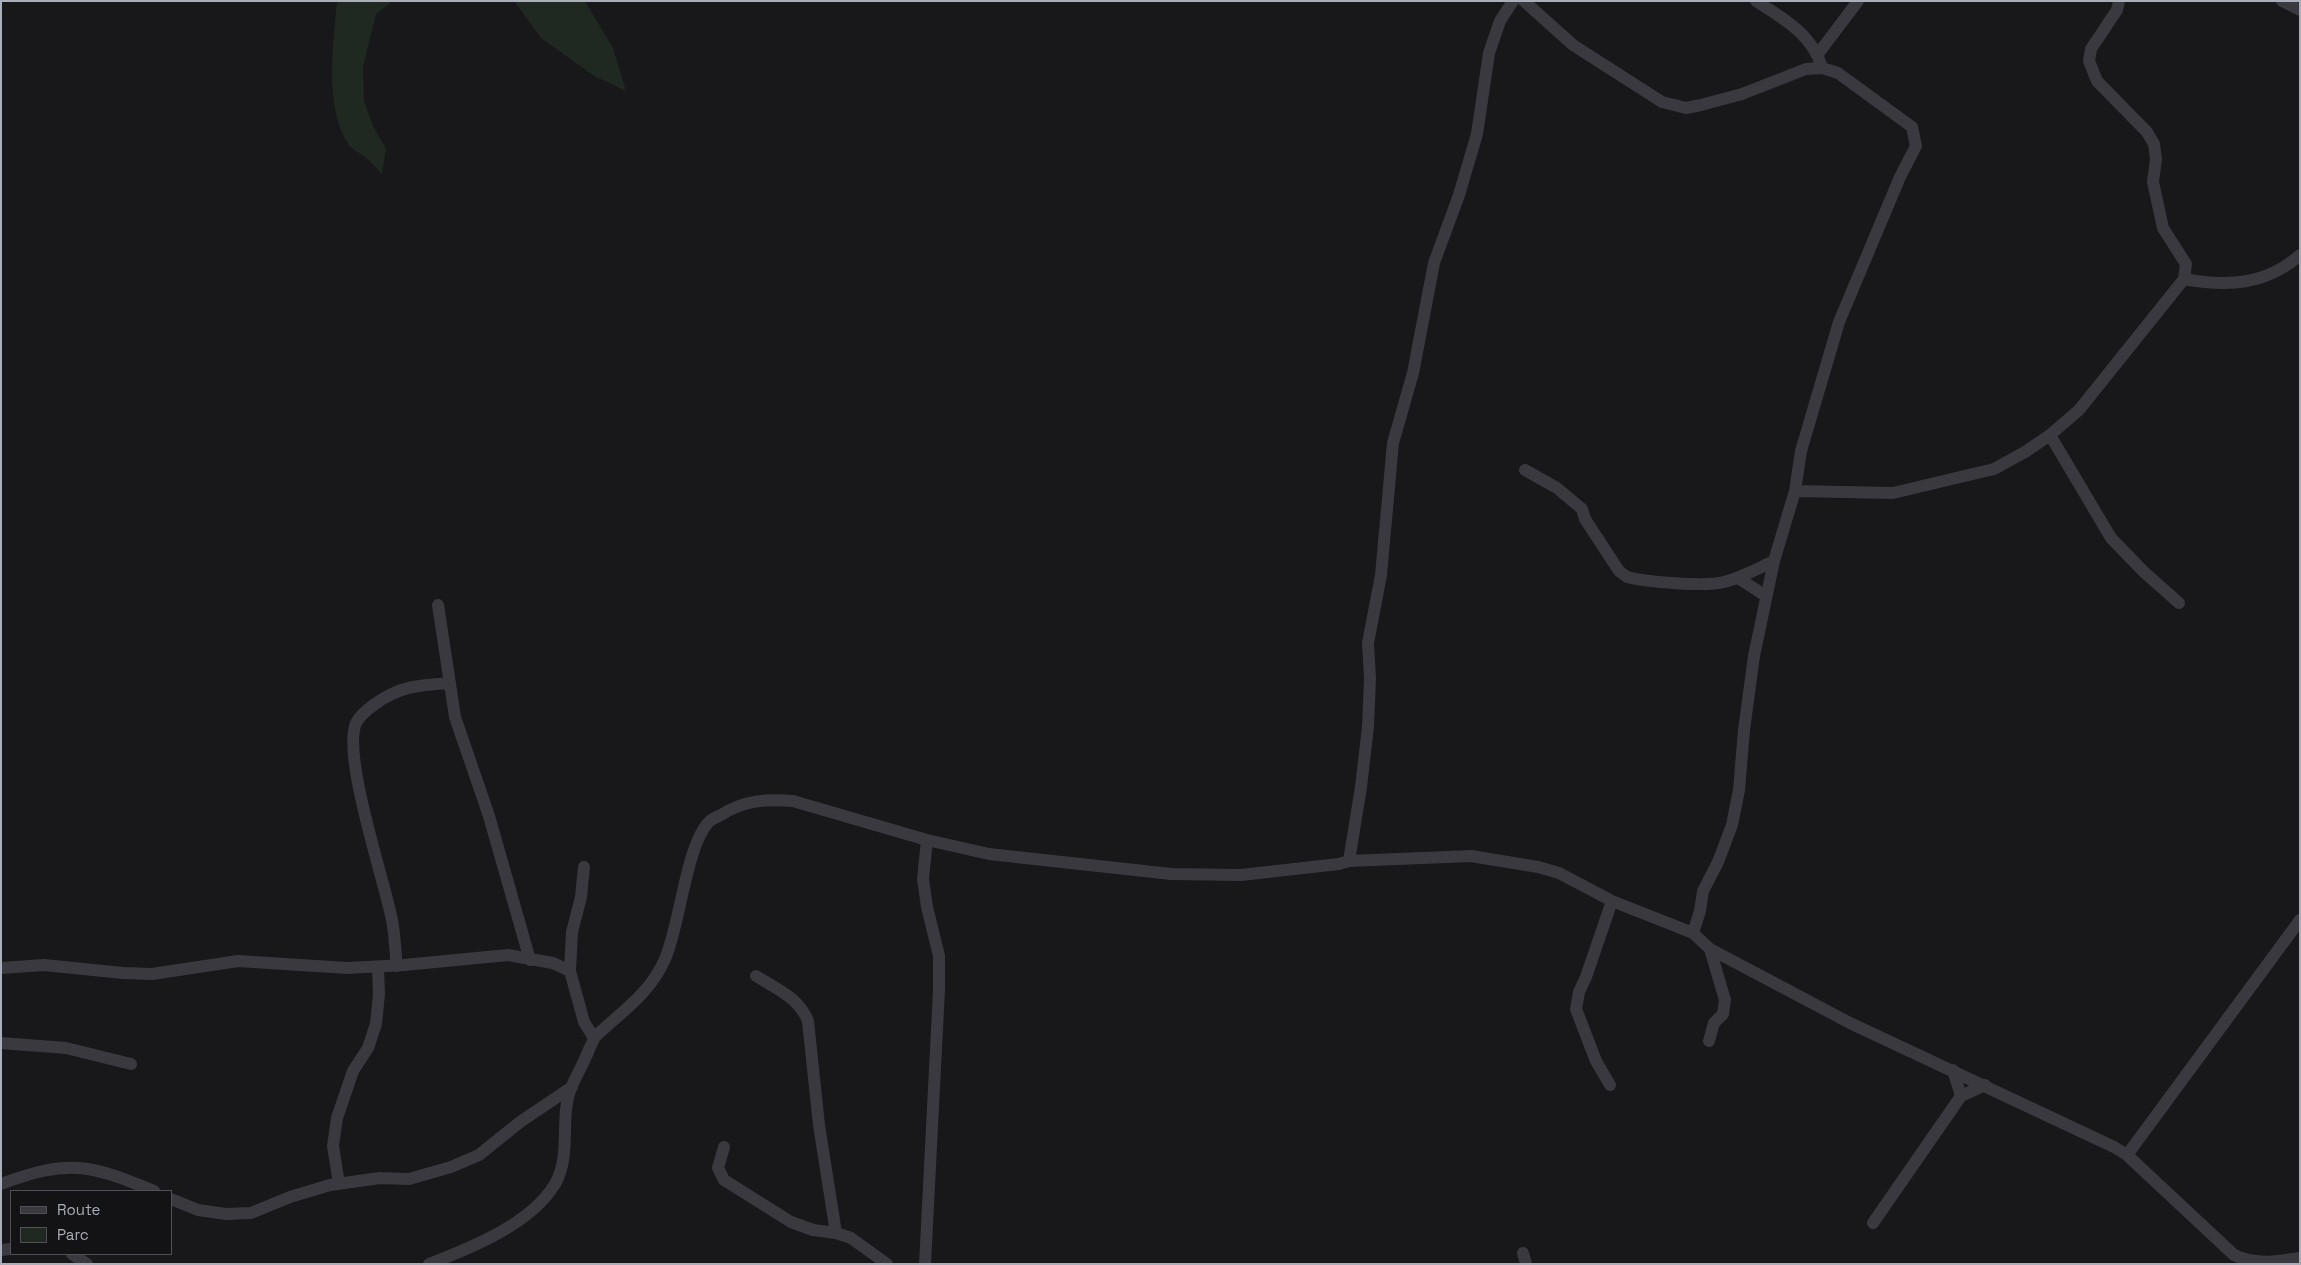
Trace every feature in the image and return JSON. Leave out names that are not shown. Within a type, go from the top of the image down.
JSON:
[{"type":"street","points":[[1349,861],[1360,796],[1368,727],[1370,678],[1368,643],[1381,575],[1393,443],[1413,373],[1434,263],[1459,195],[1477,134],[1489,53],[1500,21],[1513,1]]},
{"type":"street","points":[[1524,1],[1573,45],[1662,102],[1686,108],[1719,101],[1806,70],[1822,68],[1838,74],[1912,127],[1916,146],[1900,177],[1839,322],[1801,450],[1795,491],[1774,561],[1754,656],[1744,730],[1740,790],[1732,825],[1718,862],[1702,891],[1700,911],[1694,933]]},
{"type":"street","points":[[1756,1],[1783,18],[1808,39],[1818,54],[1822,68]]},
{"type":"street","points":[[1818,54],[1858,1]]},
{"type":"street","points":[[1795,491],[1867,494],[1893,493],[1994,468],[2025,452],[2050,435],[2079,410],[2104,383],[2184,279],[2186,264],[2163,228],[2153,182],[2156,159],[2154,144],[2147,132],[2097,81],[2089,61],[2091,49],[2117,10],[2118,1]]},
{"type":"street","points":[[2282,1],[2300,10]]},
{"type":"street","points":[[2184,279],[2212,284],[2244,283],[2288,265],[2300,255]]},
{"type":"street","points":[[2050,435],[2112,538],[2144,572],[2179,603]]},
{"type":"street","points":[[1525,470],[1557,488],[1582,509],[1585,519],[1619,571],[1627,577],[1704,585],[1738,578],[1774,561]]},
{"type":"street","points":[[1738,578],[1766,596]]},
{"type":"street","points":[[438,606],[455,717],[488,816],[530,960]]},
{"type":"street","points":[[397,966],[392,921],[360,790],[352,745],[356,723],[366,711],[395,691],[414,685],[450,683]]},
{"type":"street","points":[[429,1264],[466,1249],[506,1228],[535,1208],[555,1184],[565,1158],[565,1110],[572,1087],[584,1066],[594,1038],[630,1008],[654,979],[672,940],[696,845],[708,823],[729,809],[751,802],[773,799],[794,802],[927,840],[989,854],[1171,874],[1241,875],[1339,864],[1349,861],[1471,856],[1538,867],[1560,873],[1612,900],[1694,933],[1710,949],[1850,1024],[1953,1070],[2127,1155],[2234,1255],[2261,1264],[2300,1258]]},
{"type":"street","points":[[925,1264],[939,990],[938,956],[927,907],[923,878],[927,840]]},
{"type":"street","points":[[584,866],[582,897],[572,932],[570,971],[584,1022],[594,1038]]},
{"type":"street","points":[[1610,1085],[1596,1061],[1576,1009],[1579,992],[1586,977],[1612,900]]},
{"type":"street","points":[[2127,1155],[2300,920]]},
{"type":"street","points":[[1708,1041],[1714,1023],[1722,1014],[1725,1000],[1716,976],[1710,949]]},
{"type":"street","points":[[1,968],[44,964],[123,973],[152,974],[238,961],[347,968],[397,966],[508,955],[553,963],[570,971]]},
{"type":"street","points":[[339,1184],[333,1146],[337,1118],[352,1071],[368,1048],[376,1024],[379,994],[378,967]]},
{"type":"street","points":[[756,976],[790,997],[803,1009],[808,1021],[819,1125],[836,1233]]},
{"type":"street","points":[[1,1043],[66,1048],[131,1064]]},
{"type":"street","points":[[1953,1070],[1960,1096]]},
{"type":"street","points":[[1873,1223],[1960,1096],[1985,1086]]},
{"type":"street","points":[[172,1199],[198,1210],[226,1214],[251,1213],[290,1197],[339,1184],[380,1178],[409,1179],[451,1167],[479,1155],[520,1122],[572,1087]]},
{"type":"street","points":[[724,1148],[718,1168],[724,1180],[791,1222],[813,1230],[836,1233],[851,1238],[887,1264]]},
{"type":"street","points":[[1,1184],[49,1168],[81,1166],[112,1174],[152,1190]]},
{"type":"street","points":[[74,1255],[87,1264]]},
{"type":"green space","points":[[337,1],[393,1],[376,14],[363,67],[364,101],[373,126],[386,149],[382,174],[364,156],[348,144],[340,129],[333,94],[332,75]]},
{"type":"green space","points":[[514,1],[585,1],[613,48],[626,91],[594,76],[541,38]]}]
